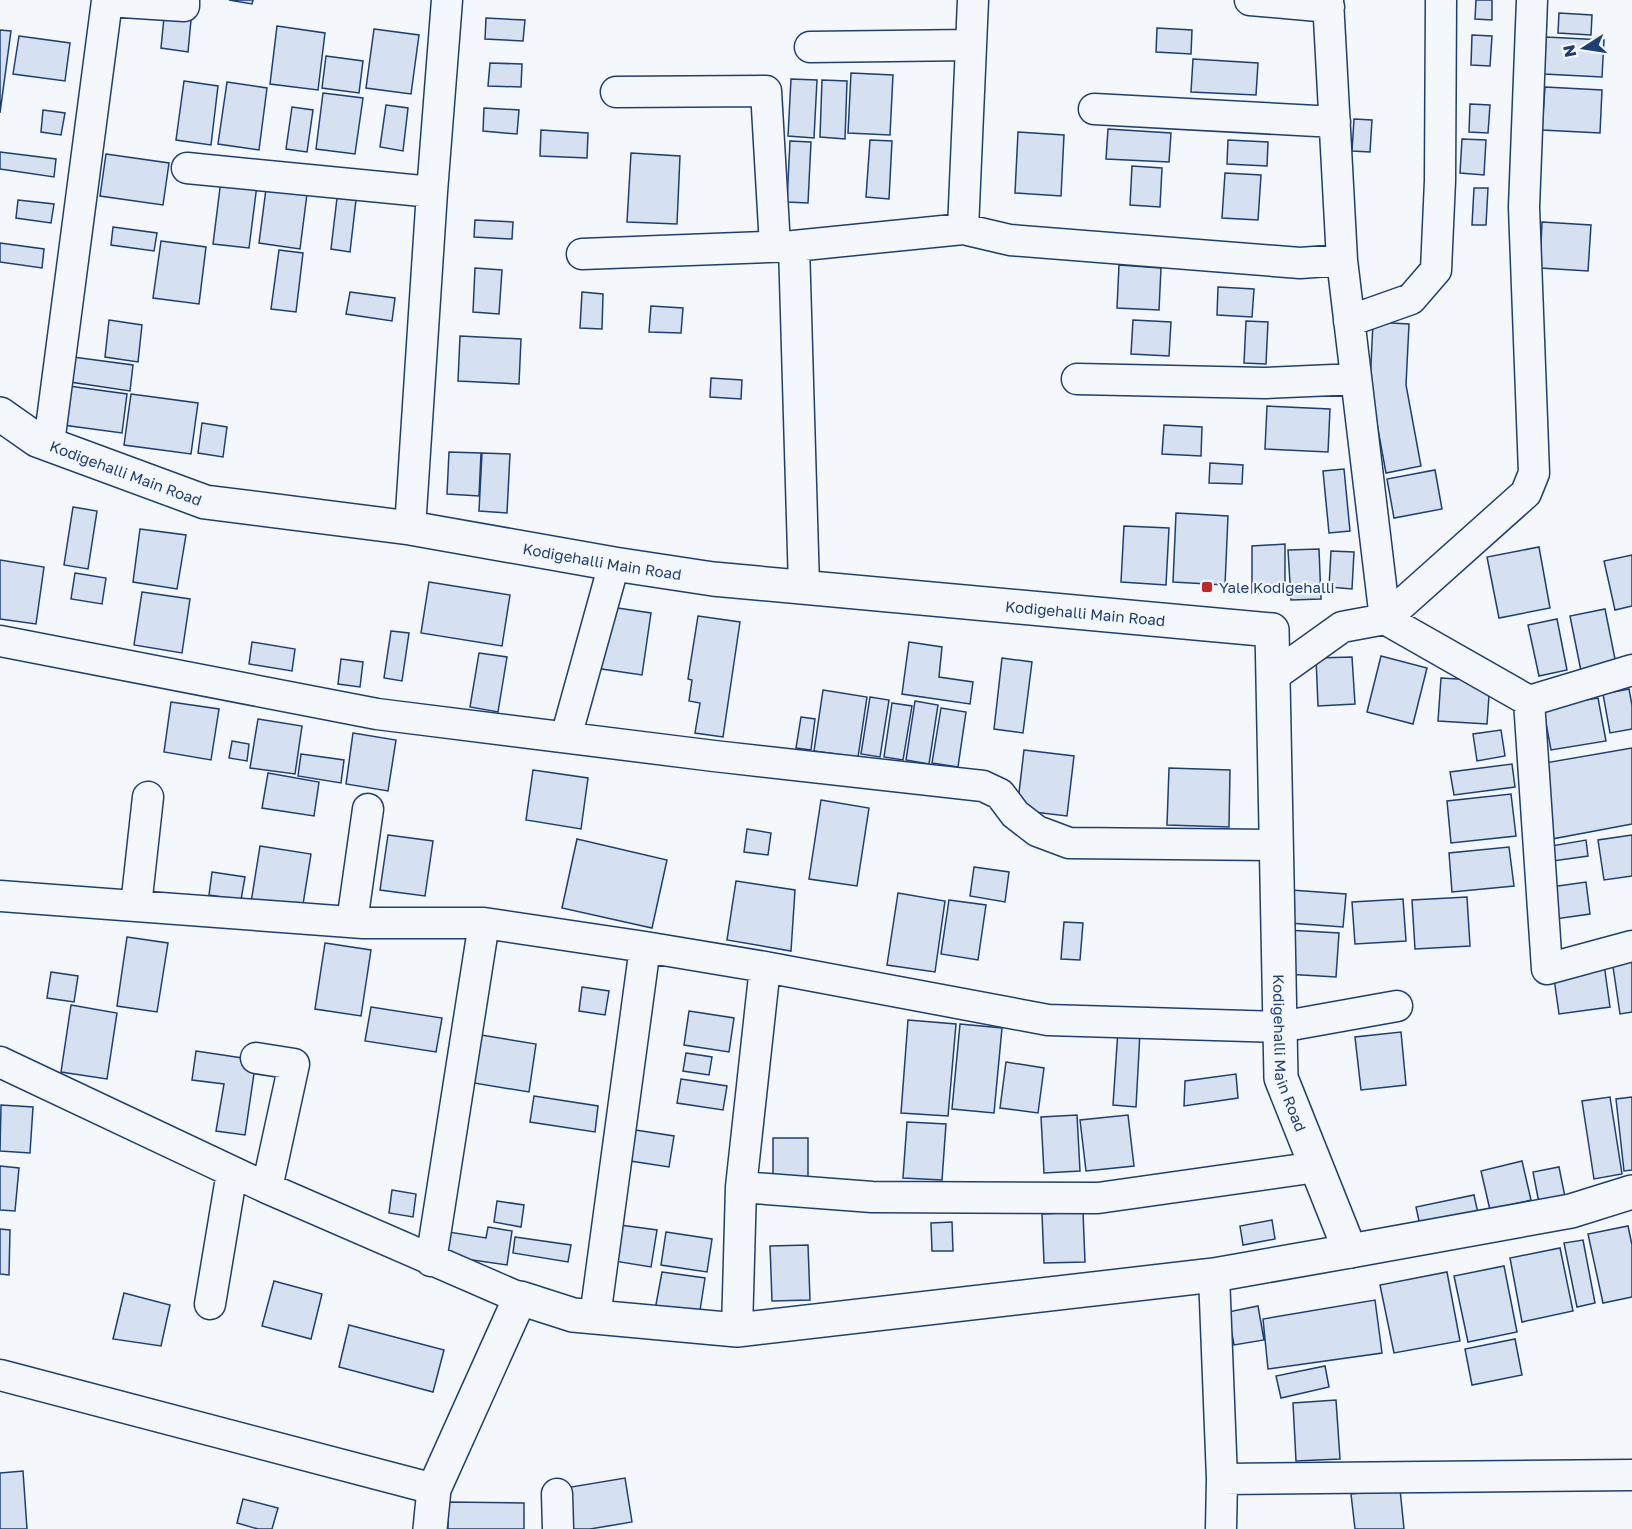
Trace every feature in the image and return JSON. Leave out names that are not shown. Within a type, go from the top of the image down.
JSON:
[{"type":"street","points":[[50,443],[107,1],[184,6],[184,0]]},
{"type":"street","points":[[410,528],[447,0]]},
{"type":"street","points":[[963,229],[973,0]]},
{"type":"street","points":[[1250,0],[1328,3],[1342,260],[1385,619]]},
{"type":"street","points":[[1349,321],[1411,298],[1436,270],[1440,181],[1441,0]]},
{"type":"street","points":[[1272,677],[1342,627],[1385,619],[1526,493],[1534,473],[1524,207],[1532,0]]},
{"type":"street","points":[[810,47],[970,45]]},
{"type":"street","points":[[616,92],[766,91],[784,246],[804,588]]},
{"type":"street","points":[[1094,109],[1335,122]]},
{"type":"street","points":[[187,168],[432,192]]},
{"type":"street","points":[[582,254],[784,246],[963,229],[1010,240],[1300,263],[1342,260]]},
{"type":"street","points":[[1077,379],[1264,383],[1356,380]]},
{"type":"street","name":"Kodigehalli Main Road","points":[[0,414],[37,440],[205,502],[410,528],[713,579],[1272,630],[1281,1078],[1350,1251]]},
{"type":"street","points":[[566,737],[614,564]]},
{"type":"street","points":[[1385,619],[1529,701],[1632,670]]},
{"type":"street","points":[[0,641],[377,714],[983,786],[1000,794],[1015,814],[1037,831],[1069,843],[1276,845]]},
{"type":"street","points":[[1529,701],[1547,969],[1632,946]]},
{"type":"street","points":[[136,906],[148,797]]},
{"type":"street","points":[[351,922],[368,809]]},
{"type":"street","points":[[0,896],[351,922],[484,923],[765,967],[1048,1020],[1280,1027],[1397,1006]]},
{"type":"street","points":[[431,1261],[484,923]]},
{"type":"street","points":[[595,1317],[645,947]]},
{"type":"street","points":[[737,1330],[741,1187],[765,967]]},
{"type":"street","points":[[256,1058],[294,1064],[267,1188]]},
{"type":"street","points":[[0,1062],[267,1188],[520,1298],[573,1314],[737,1330],[1214,1275],[1571,1211],[1632,1192]]},
{"type":"street","points":[[741,1187],[872,1197],[1098,1198],[1317,1167]]},
{"type":"street","points":[[210,1304],[232,1172]]},
{"type":"street","points":[[1214,1275],[1222,1479],[1221,1529]]},
{"type":"street","points":[[430,1529],[434,1489],[520,1298]]},
{"type":"street","points":[[0,1375],[434,1489]]},
{"type":"street","points":[[1222,1479],[1632,1475]]},
{"type":"street","points":[[557,1494],[558,1529]]},
{"type":"building","points":[[229,0],[253,0],[252,4]]},
{"type":"building","points":[[1476,0],[1492,0],[1492,20],[1475,19]]},
{"type":"building","points":[[1559,13],[1592,15],[1591,35],[1558,33]]},
{"type":"building","points":[[164,17],[191,20],[188,52],[161,48]]},
{"type":"building","points":[[486,18],[525,20],[523,41],[485,39]]},
{"type":"building","points":[[277,26],[325,33],[318,90],[270,84]]},
{"type":"building","points":[[1157,28],[1192,30],[1191,54],[1156,52]]},
{"type":"building","points":[[374,29],[419,35],[411,94],[366,88]]},
{"type":"building","points":[[0,30],[11,31],[0,113]]},
{"type":"building","points":[[1472,35],[1492,36],[1490,66],[1471,65]]},
{"type":"building","points":[[19,36],[70,43],[65,81],[13,74]]},
{"type":"building","points":[[1546,37],[1604,40],[1602,77],[1544,74]]},
{"type":"building","points":[[326,56],[363,61],[359,93],[322,88]]},
{"type":"building","points":[[1193,59],[1258,63],[1256,95],[1191,92]]},
{"type":"building","points":[[490,63],[522,64],[521,87],[488,86]]},
{"type":"building","points":[[851,73],[893,75],[890,135],[848,133]]},
{"type":"building","points":[[791,79],[817,80],[814,138],[788,136]]},
{"type":"building","points":[[822,80],[847,81],[845,139],[820,137]]},
{"type":"building","points":[[184,81],[218,86],[211,145],[176,140]]},
{"type":"building","points":[[227,82],[267,88],[259,150],[218,144]]},
{"type":"building","points":[[1545,87],[1602,90],[1600,133],[1542,130]]},
{"type":"building","points":[[323,93],[363,98],[355,154],[316,149]]},
{"type":"building","points":[[1470,104],[1490,105],[1488,133],[1469,132]]},
{"type":"building","points":[[386,105],[408,108],[403,151],[380,147]]},
{"type":"building","points":[[292,107],[313,110],[307,152],[286,149]]},
{"type":"building","points":[[484,108],[519,110],[517,134],[483,131]]},
{"type":"building","points":[[43,110],[65,113],[61,135],[41,132]]},
{"type":"building","points":[[1354,119],[1372,120],[1370,152],[1352,151]]},
{"type":"building","points":[[1108,129],[1171,133],[1169,162],[1106,159]]},
{"type":"building","points":[[541,130],[588,133],[587,158],[540,156]]},
{"type":"building","points":[[1018,132],[1064,135],[1061,196],[1015,193]]},
{"type":"building","points":[[1462,139],[1486,140],[1484,175],[1460,173]]},
{"type":"building","points":[[870,140],[892,141],[889,199],[866,197]]},
{"type":"building","points":[[1228,140],[1268,142],[1267,166],[1227,164]]},
{"type":"building","points":[[790,141],[811,142],[808,203],[787,202]]},
{"type":"building","points":[[0,152],[56,159],[54,177],[0,169]]},
{"type":"building","points":[[631,153],[680,156],[677,224],[627,222]]},
{"type":"building","points":[[106,154],[169,163],[163,205],[100,196]]},
{"type":"building","points":[[1132,166],[1162,168],[1160,207],[1130,205]]},
{"type":"building","points":[[1225,173],[1261,175],[1258,220],[1222,218]]},
{"type":"building","points":[[221,180],[257,185],[249,248],[213,244]]},
{"type":"building","points":[[1474,188],[1488,188],[1486,225],[1472,225]]},
{"type":"building","points":[[266,189],[307,194],[300,249],[259,243]]},
{"type":"building","points":[[337,198],[356,200],[350,252],[331,249]]},
{"type":"building","points":[[18,200],[54,204],[51,223],[16,218]]},
{"type":"building","points":[[475,220],[513,222],[512,239],[474,237]]},
{"type":"building","points":[[1542,222],[1591,225],[1588,271],[1540,268]]},
{"type":"building","points":[[113,227],[157,233],[154,251],[111,245]]},
{"type":"building","points":[[161,241],[206,247],[199,304],[153,298]]},
{"type":"building","points":[[0,243],[44,249],[42,268],[0,262]]},
{"type":"building","points":[[279,250],[303,253],[296,312],[271,309]]},
{"type":"building","points":[[1119,265],[1161,268],[1159,310],[1117,308]]},
{"type":"building","points":[[475,268],[502,270],[499,314],[473,312]]},
{"type":"building","points":[[1218,287],[1254,289],[1252,317],[1217,315]]},
{"type":"building","points":[[350,292],[395,298],[392,321],[346,314]]},
{"type":"building","points":[[582,292],[603,294],[602,329],[580,328]]},
{"type":"building","points":[[651,306],[683,308],[681,333],[649,332]]},
{"type":"building","points":[[109,320],[142,325],[138,362],[105,357]]},
{"type":"building","points":[[1133,320],[1171,322],[1169,356],[1131,354]]},
{"type":"building","points":[[1246,321],[1268,322],[1266,364],[1244,363]]},
{"type":"building","points":[[1373,322],[1409,324],[1406,385],[1421,466],[1386,473],[1370,386]]},
{"type":"building","points":[[460,336],[521,339],[519,384],[458,381]]},
{"type":"building","points":[[73,357],[133,365],[130,391],[70,382]]},
{"type":"building","points":[[711,378],[742,380],[741,399],[710,397]]},
{"type":"building","points":[[69,386],[127,394],[122,433],[63,425]]},
{"type":"building","points":[[131,394],[198,403],[191,454],[124,445]]},
{"type":"building","points":[[1267,406],[1330,409],[1328,452],[1265,449]]},
{"type":"building","points":[[202,423],[227,427],[223,457],[198,453]]},
{"type":"building","points":[[1164,425],[1202,427],[1201,456],[1162,454]]},
{"type":"building","points":[[449,452],[481,453],[479,496],[447,494]]},
{"type":"building","points":[[482,453],[510,454],[507,513],[479,511]]},
{"type":"building","points":[[1210,463],[1243,465],[1242,484],[1209,483]]},
{"type":"building","points":[[1344,469],[1350,531],[1329,533],[1323,471]]},
{"type":"building","points":[[1435,470],[1442,509],[1394,518],[1387,479]]},
{"type":"building","points":[[73,507],[97,511],[88,569],[64,565]]},
{"type":"building","points":[[1176,513],[1228,516],[1225,585],[1173,582]]},
{"type":"building","points":[[1124,526],[1169,528],[1166,585],[1121,582]]},
{"type":"building","points":[[140,529],[186,535],[177,589],[133,582]]},
{"type":"building","points":[[1285,544],[1285,593],[1252,593],[1252,546]]},
{"type":"building","points":[[1539,547],[1550,608],[1499,618],[1487,557]]},
{"type":"building","points":[[1319,549],[1321,599],[1291,600],[1288,550]]},
{"type":"building","points":[[1331,551],[1354,552],[1352,589],[1329,587]]},
{"type":"building","points":[[1632,555],[1632,606],[1615,610],[1604,561]]},
{"type":"building","points":[[0,560],[44,567],[36,624],[0,619]]},
{"type":"building","points":[[75,573],[106,578],[102,604],[71,599]]},
{"type":"building","points":[[429,582],[510,595],[502,646],[421,633]]},
{"type":"building","points":[[142,592],[190,599],[182,653],[134,645]]},
{"type":"building","points":[[604,606],[651,613],[642,675],[595,668]]},
{"type":"building","points":[[1605,609],[1616,664],[1581,671],[1570,616]]},
{"type":"building","points":[[698,616],[740,622],[723,737],[695,733],[700,703],[689,701],[692,680],[688,679]]},
{"type":"building","points":[[1557,619],[1567,670],[1539,676],[1528,625]]},
{"type":"building","points":[[391,631],[409,633],[402,681],[384,678]]},
{"type":"building","points":[[252,642],[295,649],[292,671],[249,664]]},
{"type":"building","points":[[909,642],[942,647],[939,677],[973,682],[970,704],[902,694]]},
{"type":"building","points":[[479,653],[507,657],[498,712],[470,707]]},
{"type":"building","points":[[1381,656],[1427,668],[1413,724],[1367,712]]},
{"type":"building","points":[[1352,657],[1355,704],[1318,706],[1316,658]]},
{"type":"building","points":[[1002,658],[1032,662],[1023,733],[994,729]]},
{"type":"building","points":[[341,659],[363,662],[360,687],[338,684]]},
{"type":"building","points":[[1441,678],[1490,681],[1487,724],[1438,721]]},
{"type":"building","points":[[1629,689],[1632,729],[1610,733],[1603,694]]},
{"type":"building","points":[[823,690],[867,697],[858,757],[814,751]]},
{"type":"building","points":[[870,697],[889,700],[880,757],[861,754]]},
{"type":"building","points":[[1598,698],[1606,741],[1551,750],[1543,707]]},
{"type":"building","points":[[915,701],[938,705],[929,764],[906,760]]},
{"type":"building","points":[[171,702],[219,709],[211,760],[164,752]]},
{"type":"building","points":[[892,703],[912,706],[903,760],[884,757]]},
{"type":"building","points":[[941,708],[966,712],[958,767],[932,763]]},
{"type":"building","points":[[801,717],[815,719],[811,750],[796,748]]},
{"type":"building","points":[[258,719],[302,726],[295,774],[250,768]]},
{"type":"building","points":[[1501,730],[1505,756],[1477,761],[1473,734]]},
{"type":"building","points":[[353,733],[396,740],[388,791],[346,784]]},
{"type":"building","points":[[232,741],[249,744],[247,761],[229,758]]},
{"type":"building","points":[[1632,748],[1632,824],[1552,839],[1539,764]]},
{"type":"building","points":[[1024,750],[1074,756],[1067,816],[1017,810]]},
{"type":"building","points":[[301,754],[344,760],[341,783],[298,776]]},
{"type":"building","points":[[1512,764],[1515,787],[1454,795],[1450,772]]},
{"type":"building","points":[[1169,768],[1230,770],[1229,827],[1167,825]]},
{"type":"building","points":[[533,770],[588,778],[581,829],[526,820]]},
{"type":"building","points":[[268,773],[319,782],[314,816],[262,808]]},
{"type":"building","points":[[1511,794],[1516,836],[1451,843],[1447,801]]},
{"type":"building","points":[[821,800],[869,808],[857,886],[809,879]]},
{"type":"building","points":[[747,829],[771,833],[768,855],[744,852]]},
{"type":"building","points":[[388,835],[433,841],[425,896],[380,890]]},
{"type":"building","points":[[1632,835],[1632,876],[1604,880],[1598,840]]},
{"type":"building","points":[[577,839],[667,860],[652,928],[562,908]]},
{"type":"building","points":[[1586,840],[1588,856],[1553,861],[1551,846]]},
{"type":"building","points":[[260,846],[311,854],[301,917],[250,909]]},
{"type":"building","points":[[1509,847],[1514,886],[1452,892],[1449,853]]},
{"type":"building","points":[[974,867],[1009,872],[1005,902],[970,896]]},
{"type":"building","points":[[212,872],[245,877],[241,900],[209,895]]},
{"type":"building","points":[[736,881],[795,890],[791,951],[727,940]]},
{"type":"building","points":[[1586,882],[1590,914],[1548,920],[1544,888]]},
{"type":"building","points":[[1291,890],[1346,894],[1343,927],[1289,923]]},
{"type":"building","points":[[898,893],[945,901],[935,972],[887,965]]},
{"type":"building","points":[[1467,897],[1470,946],[1415,949],[1412,900]]},
{"type":"building","points":[[1403,899],[1406,941],[1355,944],[1352,902]]},
{"type":"building","points":[[949,900],[986,905],[978,960],[941,954]]},
{"type":"building","points":[[1064,922],[1083,923],[1080,960],[1061,959]]},
{"type":"building","points":[[1287,930],[1339,933],[1336,977],[1285,974]]},
{"type":"building","points":[[127,937],[168,943],[157,1012],[117,1006]]},
{"type":"building","points":[[325,943],[371,950],[361,1016],[315,1009]]},
{"type":"building","points":[[1632,958],[1632,1012],[1620,1014],[1612,960]]},
{"type":"building","points":[[1604,964],[1610,1007],[1559,1014],[1553,971]]},
{"type":"building","points":[[51,972],[78,976],[74,1002],[47,998]]},
{"type":"building","points":[[582,987],[609,991],[605,1015],[579,1011]]},
{"type":"building","points":[[71,1005],[117,1013],[107,1079],[61,1072]]},
{"type":"building","points":[[371,1007],[442,1018],[436,1052],[365,1041]]},
{"type":"building","points":[[689,1011],[734,1018],[729,1052],[684,1045]]},
{"type":"building","points":[[908,1020],[956,1024],[948,1116],[901,1113]]},
{"type":"building","points":[[960,1024],[1002,1028],[994,1113],[952,1109]]},
{"type":"building","points":[[1118,1030],[1140,1032],[1136,1107],[1113,1105]]},
{"type":"building","points":[[1401,1032],[1406,1085],[1361,1090],[1355,1037]]},
{"type":"building","points":[[475,1034],[536,1044],[529,1092],[468,1082]]},
{"type":"building","points":[[196,1051],[256,1060],[245,1135],[216,1131],[224,1084],[192,1080]]},
{"type":"building","points":[[686,1053],[712,1057],[709,1075],[683,1071]]},
{"type":"building","points":[[1006,1062],[1044,1068],[1038,1113],[1000,1108]]},
{"type":"building","points":[[1236,1074],[1238,1098],[1184,1106],[1185,1081]]},
{"type":"building","points":[[681,1079],[727,1086],[723,1110],[677,1103]]},
{"type":"building","points":[[534,1096],[598,1106],[595,1132],[530,1122]]},
{"type":"building","points":[[1610,1097],[1622,1174],[1594,1179],[1582,1101]]},
{"type":"building","points":[[1632,1097],[1632,1170],[1624,1171],[1616,1099]]},
{"type":"building","points":[[1,1105],[33,1107],[30,1153],[0,1151]]},
{"type":"building","points":[[1077,1115],[1080,1171],[1044,1173],[1041,1117]]},
{"type":"building","points":[[1128,1115],[1134,1166],[1086,1171],[1080,1120]]},
{"type":"building","points":[[907,1122],[946,1124],[942,1180],[903,1178]]},
{"type":"building","points":[[629,1129],[674,1136],[669,1167],[624,1160]]},
{"type":"building","points":[[773,1138],[808,1138],[808,1181],[773,1181]]},
{"type":"building","points":[[1522,1161],[1531,1200],[1490,1210],[1481,1171]]},
{"type":"building","points":[[0,1166],[19,1168],[15,1211],[0,1210]]},
{"type":"building","points":[[1559,1167],[1565,1197],[1539,1203],[1533,1172]]},
{"type":"building","points":[[392,1190],[416,1194],[413,1217],[389,1213]]},
{"type":"building","points":[[1474,1195],[1479,1218],[1421,1230],[1416,1207]]},
{"type":"building","points":[[497,1201],[524,1205],[521,1227],[494,1222]]},
{"type":"building","points":[[1083,1212],[1085,1262],[1044,1263],[1042,1214]]},
{"type":"building","points":[[1272,1220],[1275,1239],[1243,1245],[1240,1226]]},
{"type":"building","points":[[952,1222],[953,1251],[932,1251],[931,1223]]},
{"type":"building","points":[[620,1225],[657,1230],[651,1267],[614,1261]]},
{"type":"building","points":[[1628,1226],[1632,1245],[1632,1297],[1603,1303],[1588,1234]]},
{"type":"building","points":[[488,1227],[512,1231],[507,1265],[445,1256],[449,1232],[486,1238]]},
{"type":"building","points":[[0,1229],[10,1230],[9,1275],[0,1274]]},
{"type":"building","points":[[666,1232],[712,1239],[707,1272],[661,1265]]},
{"type":"building","points":[[515,1237],[571,1245],[568,1262],[513,1253]]},
{"type":"building","points":[[1583,1240],[1595,1303],[1577,1307],[1564,1243]]},
{"type":"building","points":[[808,1245],[810,1300],[772,1301],[770,1246]]},
{"type":"building","points":[[1560,1248],[1573,1311],[1522,1322],[1510,1258]]},
{"type":"building","points":[[1504,1266],[1517,1332],[1468,1342],[1454,1276]]},
{"type":"building","points":[[662,1272],[705,1278],[699,1317],[655,1310]]},
{"type":"building","points":[[1447,1272],[1460,1341],[1394,1353],[1380,1285]]},
{"type":"building","points":[[274,1281],[322,1294],[311,1339],[262,1326]]},
{"type":"building","points":[[124,1293],[170,1305],[161,1346],[113,1339]]},
{"type":"building","points":[[1375,1300],[1382,1353],[1268,1369],[1263,1319]]},
{"type":"building","points":[[1258,1306],[1264,1340],[1234,1345],[1228,1312]]},
{"type":"building","points":[[349,1325],[444,1350],[433,1392],[339,1367]]},
{"type":"building","points":[[1515,1339],[1522,1375],[1472,1385],[1465,1349]]},
{"type":"building","points":[[1325,1366],[1329,1387],[1281,1398],[1276,1376]]},
{"type":"building","points":[[1336,1400],[1340,1459],[1296,1461],[1293,1403]]},
{"type":"building","points":[[23,1471],[27,1529],[0,1529],[0,1473]]},
{"type":"building","points":[[625,1478],[632,1522],[590,1529],[572,1529],[565,1488]]},
{"type":"building","points":[[1400,1489],[1404,1529],[1355,1529],[1351,1494]]},
{"type":"building","points":[[243,1499],[278,1508],[272,1529],[258,1529],[237,1523]]},
{"type":"building","points":[[448,1502],[524,1503],[524,1529],[448,1529]]},
{"type":"place","name":"Yale Kodigehalli","points":[[1207,587]]}]
